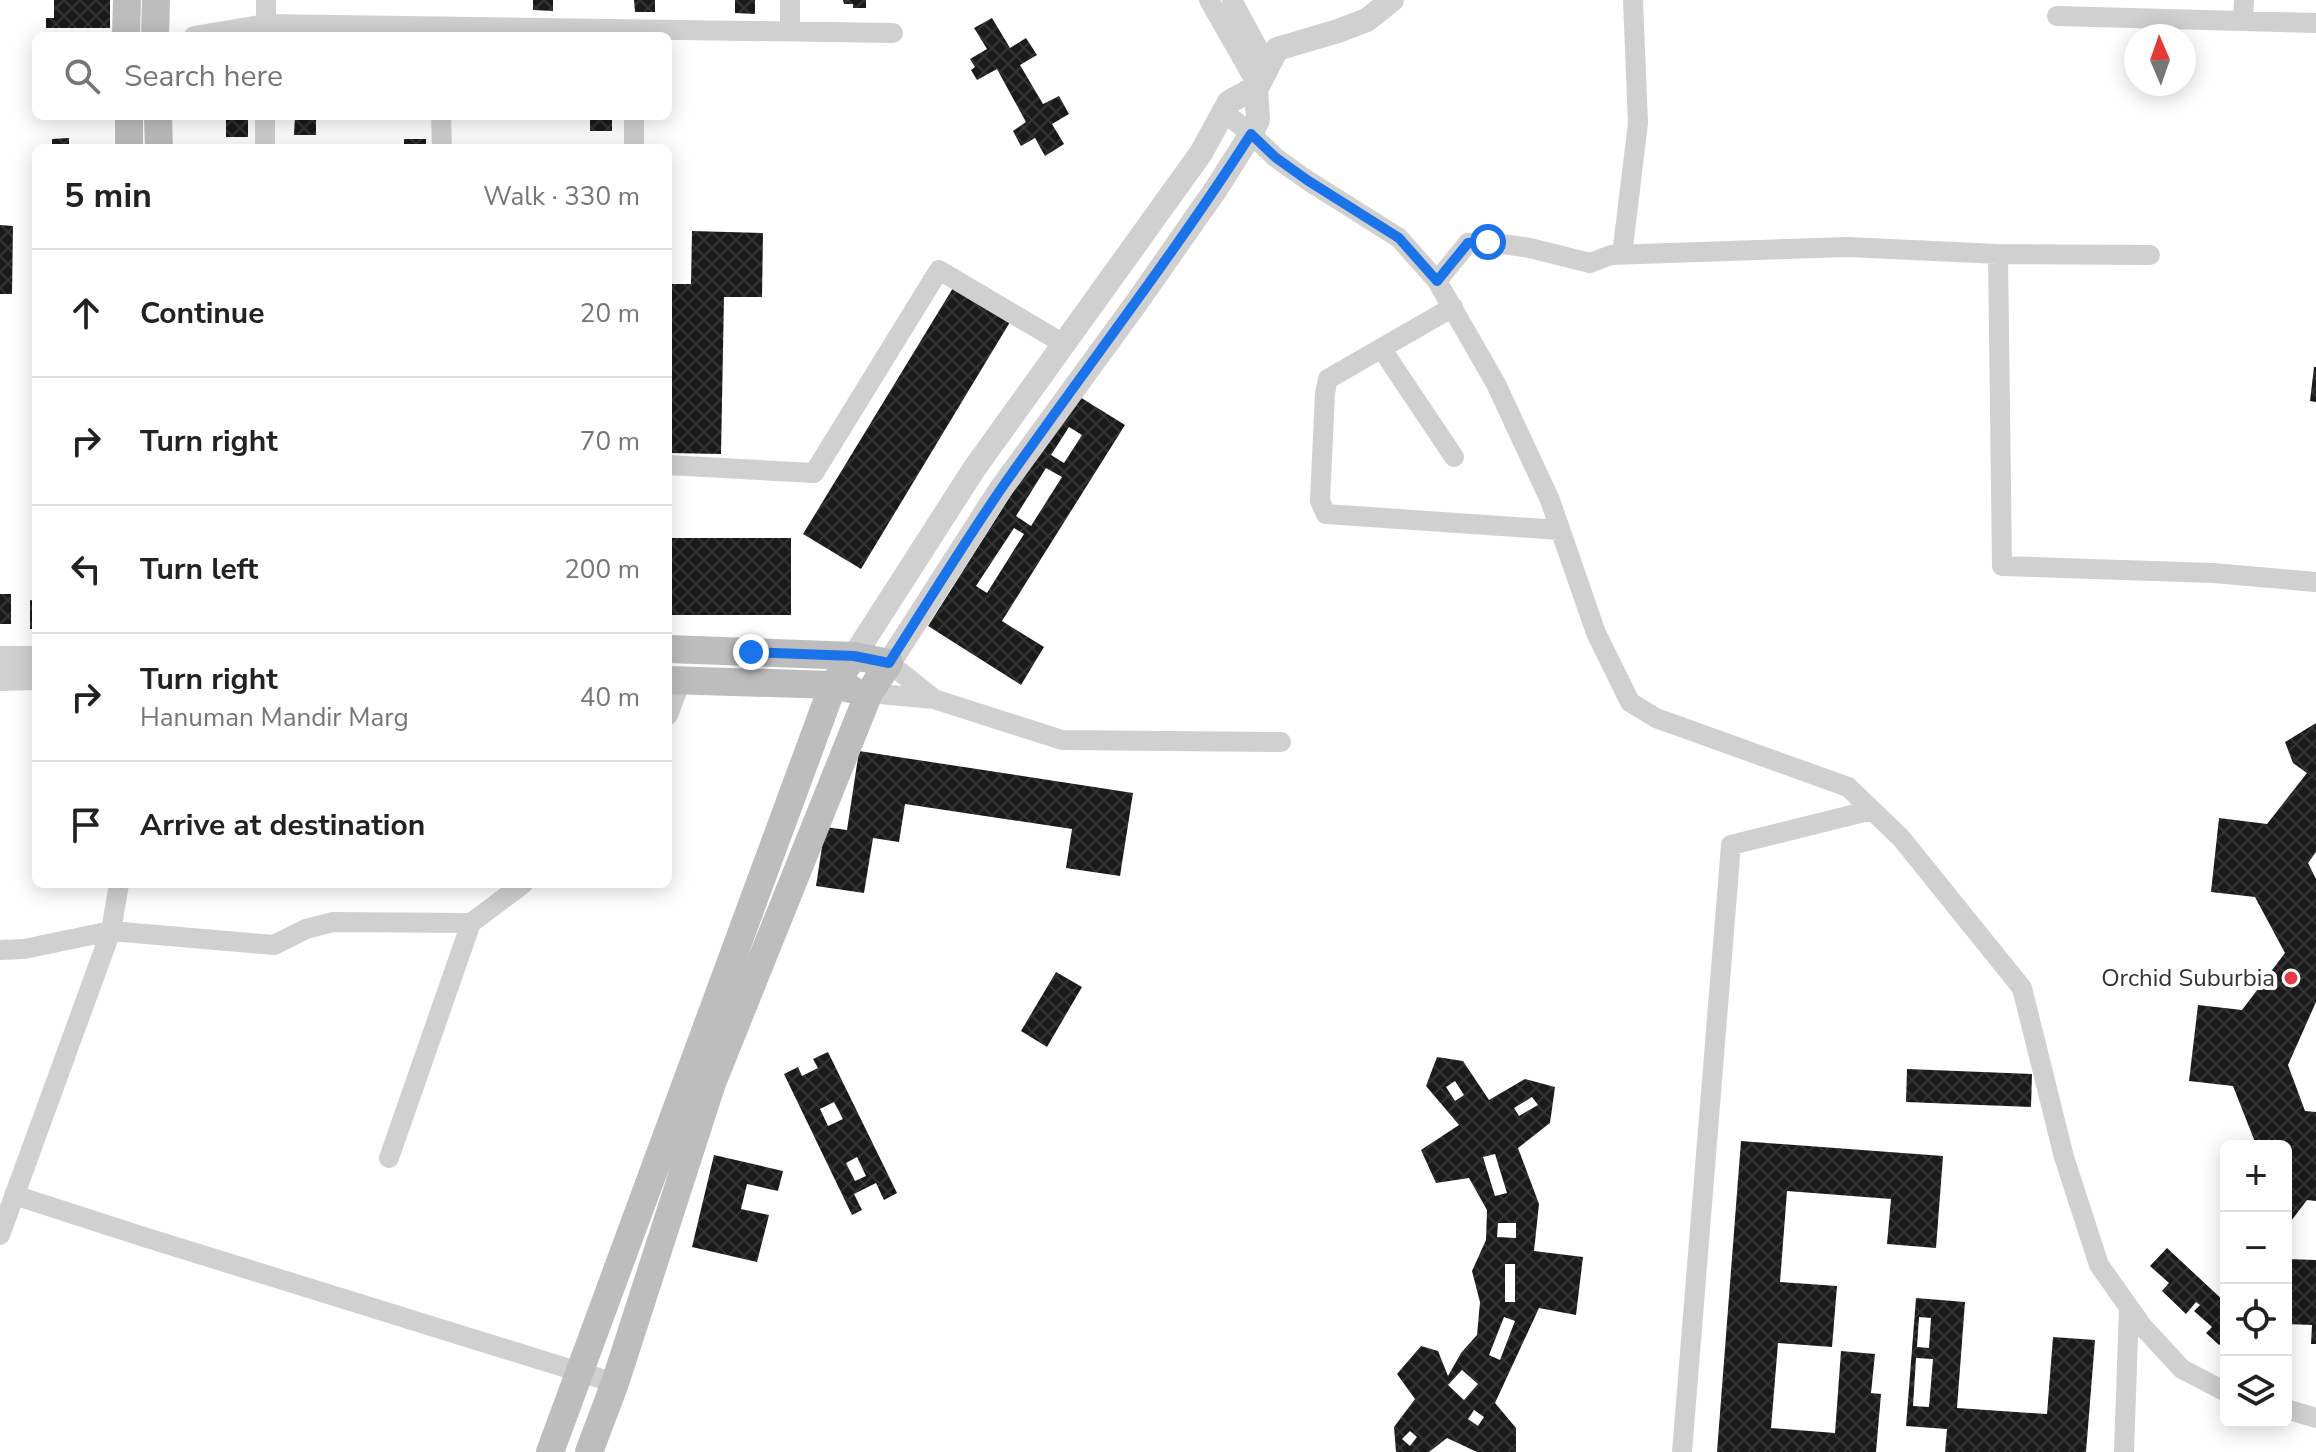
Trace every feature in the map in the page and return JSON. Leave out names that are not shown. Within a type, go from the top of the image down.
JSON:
[{"type":"main road","points":[[126,32],[127,0]]},
{"type":"main road","points":[[155,32],[156,0]]},
{"type":"main road","points":[[129,120],[129,144]]},
{"type":"main road","points":[[158,120],[159,144]]},
{"type":"main road","points":[[589,1452],[615,1383],[712,1083],[869,693],[889,663],[854,656],[672,649]]},
{"type":"main road","points":[[748,682],[751,652]]},
{"type":"main road","points":[[550,1452],[833,685],[854,656]]},
{"type":"main road","points":[[674,680],[833,685],[869,693]]},
{"type":"street","points":[[266,0],[266,30]]},
{"type":"street","points":[[790,0],[790,31]]},
{"type":"street","points":[[1209,0],[1261,81]]},
{"type":"street","points":[[1232,0],[1261,81]]},
{"type":"street","points":[[934,699],[889,663],[1000,490],[1146,289],[1251,134],[1258,120],[1261,81],[1277,49],[1367,20],[1392,0]]},
{"type":"street","points":[[1622,255],[1638,123],[1633,0]]},
{"type":"street","points":[[2243,21],[2244,0]]},
{"type":"street","points":[[2057,16],[2316,23]]},
{"type":"street","points":[[242,32],[537,32]]},
{"type":"street","points":[[672,33],[893,33]]},
{"type":"street","points":[[854,656],[974,469],[1201,153],[1229,102],[1261,81]]},
{"type":"street","points":[[1224,112],[1275,157],[1399,238],[1437,281],[1496,384],[1550,500],[1596,633],[1630,702],[1656,718],[1848,787],[1901,838],[2022,988],[2064,1157],[2099,1265],[2143,1327],[2182,1369],[2220,1389]]},
{"type":"street","points":[[265,120],[265,144]]},
{"type":"street","points":[[441,120],[442,144]]},
{"type":"street","points":[[634,120],[634,144]]},
{"type":"street","points":[[1437,281],[1468,243],[1488,242],[1530,248],[1590,263],[1611,255],[1848,247],[1998,254],[2150,255]]},
{"type":"street","points":[[1998,254],[2002,566],[2213,573],[2316,582]]},
{"type":"street","points":[[672,465],[814,473],[939,270],[1064,344]]},
{"type":"street","points":[[1453,307],[1328,379],[1320,501],[1326,514],[1560,530]]},
{"type":"street","points":[[1381,348],[1454,457]]},
{"type":"street","points":[[0,658],[32,658]]},
{"type":"street","points":[[0,679],[32,678]]},
{"type":"street","points":[[869,693],[934,699],[1062,740],[1281,742]]},
{"type":"street","points":[[1682,1452],[1731,845],[1872,810]]},
{"type":"street","points":[[0,1235],[111,931],[118,888]]},
{"type":"street","points":[[389,1158],[471,923],[518,888]]},
{"type":"street","points":[[0,950],[24,949],[111,931],[274,945],[306,929],[333,922],[471,923]]},
{"type":"street","points":[[14,1195],[615,1383]]},
{"type":"street","points":[[2124,1452],[2129,1307]]},
{"type":"street","points":[[2292,1411],[2316,1418]]},
{"type":"building","points":[[54,0],[110,0],[110,28],[46,28],[46,18],[54,18]]},
{"type":"building","points":[[533,0],[553,0],[553,11],[533,10]]},
{"type":"building","points":[[634,0],[655,0],[655,12],[635,12]]},
{"type":"building","points":[[735,0],[755,0],[755,14],[735,13]]},
{"type":"building","points":[[843,0],[866,0],[866,8],[853,8],[853,4],[844,4]]},
{"type":"building","points":[[992,18],[1010,48],[1026,38],[1037,55],[1020,65],[1043,104],[1059,96],[1069,114],[1052,124],[1064,144],[1045,156],[1035,138],[1021,146],[1013,131],[1026,122],[997,69],[977,80],[971,70],[975,67],[970,59],[987,49],[974,28]]},
{"type":"building","points":[[226,120],[248,120],[248,137],[226,137]]},
{"type":"building","points":[[295,120],[316,120],[316,135],[294,135]]},
{"type":"building","points":[[590,120],[612,120],[612,131],[590,131]]},
{"type":"building","points":[[69,138],[69,144],[52,144],[52,139]]},
{"type":"building","points":[[404,139],[426,139],[426,144],[404,144]]},
{"type":"building","points":[[0,225],[13,226],[12,294],[0,294]]},
{"type":"building","points":[[692,231],[763,233],[762,297],[724,297],[721,454],[672,453],[672,284],[691,284]]},
{"type":"building","points":[[953,288],[1010,322],[861,569],[803,534]]},
{"type":"building","points":[[2316,367],[2316,402],[2310,401]]},
{"type":"building","points":[[1075,394],[1125,425],[1002,621],[1044,647],[1021,685],[928,626]],"holes":[[[1069,427],[1082,435],[1064,463],[1051,455]],[[1046,468],[1062,477],[1031,526],[1016,516]],[[1014,528],[1024,534],[987,593],[976,586]]]},
{"type":"building","points":[[672,538],[791,538],[791,615],[672,615]]},
{"type":"building","points":[[0,594],[11,594],[11,624],[0,624]]},
{"type":"building","points":[[30,600],[32,629],[30,629]]},
{"type":"building","name":"Orchid Suburbia","points":[[2316,723],[2316,852],[2308,863],[2316,879],[2316,1002],[2288,1065],[2305,1111],[2316,1112],[2316,1201],[2307,1200],[2292,1220],[2292,1140],[2254,1140],[2233,1086],[2189,1081],[2198,1005],[2242,1010],[2285,953],[2255,897],[2211,892],[2219,818],[2267,824],[2307,773],[2293,763],[2285,742]]},
{"type":"building","points":[[859,751],[1133,793],[1120,876],[1066,868],[1072,829],[905,804],[899,842],[873,838],[864,893],[816,886],[825,827],[847,830]]},
{"type":"building","points":[[1056,972],[1082,987],[1047,1047],[1021,1031]]},
{"type":"building","points":[[828,1052],[897,1193],[884,1200],[876,1183],[854,1194],[862,1210],[852,1215],[784,1074],[798,1067],[802,1076],[818,1068],[813,1059]],"holes":[[[834,1102],[843,1119],[828,1126],[820,1109]],[[857,1157],[866,1176],[855,1181],[846,1163]]]},
{"type":"building","points":[[1437,1057],[1463,1061],[1489,1100],[1525,1079],[1555,1087],[1550,1123],[1518,1148],[1539,1204],[1534,1251],[1583,1257],[1576,1315],[1539,1308],[1495,1403],[1516,1428],[1516,1452],[1477,1452],[1447,1438],[1429,1452],[1396,1452],[1394,1427],[1415,1399],[1397,1374],[1421,1346],[1438,1351],[1448,1376],[1461,1353],[1477,1335],[1480,1302],[1472,1271],[1486,1240],[1487,1210],[1469,1178],[1436,1183],[1421,1150],[1459,1125],[1426,1086]],"holes":[[[1455,1081],[1464,1095],[1455,1101],[1446,1087]],[[1532,1097],[1538,1105],[1519,1116],[1514,1108]],[[1495,1154],[1507,1193],[1495,1196],[1483,1157]],[[1498,1223],[1516,1223],[1516,1238],[1497,1237]],[[1505,1264],[1515,1264],[1515,1302],[1505,1302]],[[1504,1317],[1515,1321],[1500,1360],[1489,1355]],[[1462,1370],[1478,1384],[1464,1400],[1448,1385]],[[1474,1410],[1484,1417],[1478,1426],[1468,1419]],[[1410,1431],[1417,1437],[1410,1446],[1402,1439]]]},
{"type":"building","points":[[1907,1069],[2032,1074],[2031,1107],[1906,1102]]},
{"type":"building","points":[[1741,1141],[1943,1156],[1936,1248],[1887,1244],[1891,1199],[1787,1191],[1780,1282],[1837,1286],[1832,1347],[1778,1343],[1771,1428],[1835,1433],[1841,1351],[1875,1354],[1871,1393],[1881,1394],[1876,1452],[1717,1452]]},
{"type":"building","points":[[714,1155],[783,1171],[778,1191],[747,1184],[741,1209],[769,1215],[757,1262],[692,1247]]},
{"type":"building","points":[[2167,1248],[2220,1297],[2219,1345],[2206,1333],[2212,1327],[2194,1311],[2200,1305],[2196,1302],[2186,1314],[2162,1291],[2169,1283],[2150,1266]]},
{"type":"building","points":[[2292,1259],[2316,1260],[2316,1344],[2311,1344],[2312,1325],[2292,1324]]},
{"type":"building","points":[[1916,1298],[1965,1302],[1957,1408],[2047,1414],[2053,1337],[2095,1340],[2086,1452],[1945,1452],[1947,1429],[1906,1426]],"holes":[[[1919,1317],[1931,1318],[1929,1348],[1917,1347]],[[1916,1358],[1933,1359],[1929,1407],[1913,1406]]]},
{"type":"place","name":"Orchid Suburbia","points":[[2291,978]]},
{"type":"route","points":[[751,652],[854,656],[889,663],[1000,490],[1137,302],[1251,134],[1275,157],[1307,180],[1399,238],[1437,281],[1468,243],[1488,242]]}]
